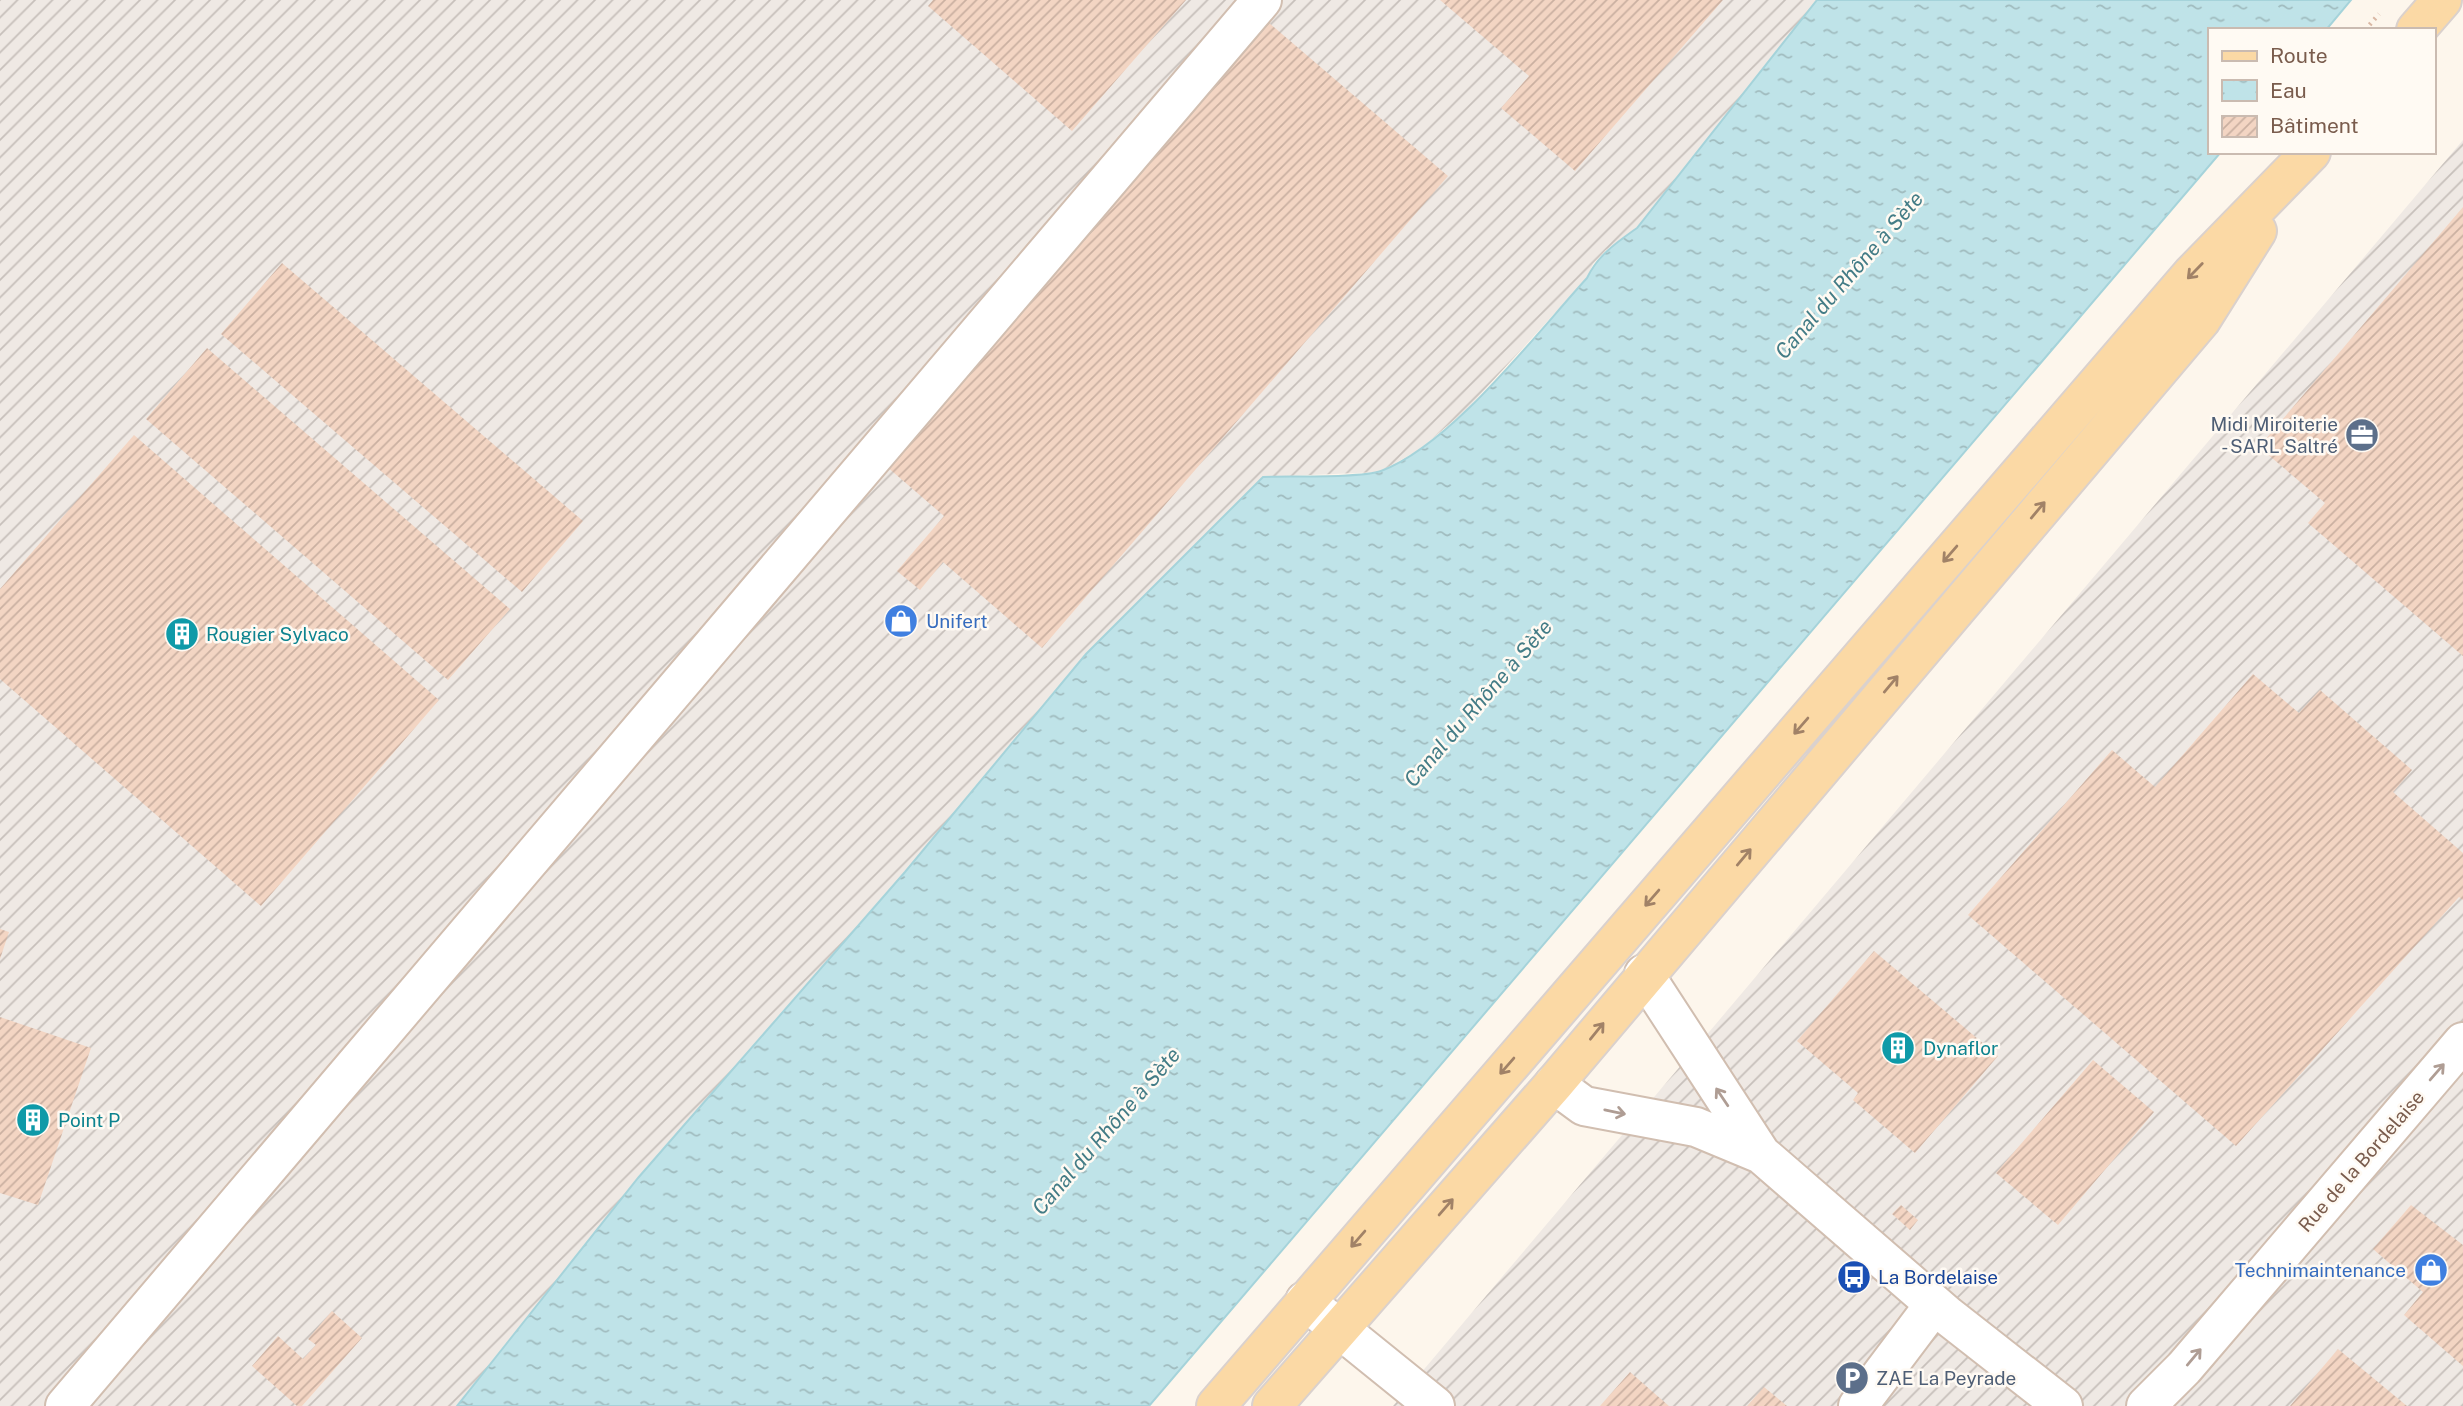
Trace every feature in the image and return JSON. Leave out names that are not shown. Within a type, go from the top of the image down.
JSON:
[{"type":"main road","points":[[2418,28],[2442,0]]},
{"type":"main road","points":[[1272,1406],[1554,1084],[1644,974],[2200,320],[2303,161]]},
{"type":"main road","points":[[1216,1406],[2192,274],[2303,161]]},
{"type":"main road","points":[[1567,996],[1644,974]]},
{"type":"main road","points":[[1554,1084],[1567,996]]},
{"type":"street","points":[[65,1406],[1262,0]]},
{"type":"street","points":[[1644,974],[1761,1154],[1934,1305],[2063,1406]]},
{"type":"street","name":"Rue de la Bordelaise","points":[[2146,1406],[2184,1368],[2463,1042]]},
{"type":"street","points":[[1554,1084],[1584,1105],[1696,1127],[1761,1154]]},
{"type":"street","points":[[1305,1301],[1435,1406]]},
{"type":"street","points":[[1858,1406],[1934,1305]]},
{"type":"shaded area","points":[[0,0],[1817,0],[1637,228],[1606,250],[1593,264],[1587,278],[1467,409],[1419,450],[1379,472],[1263,477],[1086,654],[905,872],[638,1178],[457,1406],[0,1406]]},
{"type":"shaded area","points":[[2463,140],[2463,1406],[1393,1406]]},
{"type":"water","name":"Canal du Rhône à Sète","points":[[1817,0],[2351,0],[2328,28],[2208,28],[2208,154],[2219,154],[1149,1406],[457,1406],[638,1178],[905,872],[1086,654],[1263,477],[1372,473],[1408,458],[1463,414],[1491,386],[1587,278],[1602,256],[1637,228]]},
{"type":"building","points":[[933,0],[1186,0],[1072,131],[928,6]]},
{"type":"building","points":[[1440,0],[1723,0],[1575,171],[1501,108],[1529,76]]},
{"type":"building","points":[[1268,22],[1448,176],[1042,648],[943,562],[920,590],[897,571],[944,516],[886,466]]},
{"type":"building","name":"Midi Miroiterie - SARL Saltré","points":[[2463,207],[2463,656],[2308,523],[2325,503],[2259,447]]},
{"type":"building","points":[[282,263],[583,521],[522,592],[221,334]]},
{"type":"building","points":[[207,348],[510,609],[448,680],[146,419]]},
{"type":"building","name":"Rougier Sylvaco","points":[[134,435],[439,700],[261,906],[0,679],[0,589]]},
{"type":"building","points":[[2253,674],[2299,713],[2320,690],[2412,770],[2393,792],[2463,853],[2463,900],[2459,897],[2236,1146],[1968,915],[2112,750],[2155,787]]},
{"type":"building","points":[[0,929],[9,932],[0,959]]},
{"type":"building","name":"Dynaflor","points":[[1874,951],[1998,1056],[1915,1153],[1853,1100],[1858,1093],[1797,1041]]},
{"type":"building","name":"Point P","points":[[0,1017],[91,1048],[38,1205],[0,1193]]},
{"type":"building","points":[[2093,1060],[2154,1112],[2058,1225],[1996,1173]]},
{"type":"building","points":[[1901,1205],[1918,1220],[1910,1230],[1892,1214]]},
{"type":"building","name":"Technimaintenance","points":[[2411,1205],[2463,1245],[2463,1366],[2404,1315],[2423,1292],[2373,1249]]},
{"type":"building","points":[[332,1311],[362,1338],[302,1406],[297,1406],[252,1366],[278,1336],[303,1359],[316,1345],[308,1339]]},
{"type":"building","points":[[2338,1349],[2407,1406],[2290,1406]]},
{"type":"building","points":[[1630,1372],[1669,1406],[1600,1406]]},
{"type":"building","points":[[1764,1387],[1787,1406],[1747,1406]]},
{"type":"place","name":"Midi Miroiterie - SARL Saltré","points":[[2362,435]]},
{"type":"place","name":"Unifert","points":[[901,621]]},
{"type":"place","name":"Rougier Sylvaco","points":[[182,634]]},
{"type":"place","name":"Dynaflor","points":[[1898,1048]]},
{"type":"place","name":"Point P","points":[[33,1120]]},
{"type":"place","name":"Technimaintenance","points":[[2431,1270]]},
{"type":"place","name":"La Bordelaise","points":[[1854,1277]]},
{"type":"place","name":"ZAE La Peyrade","points":[[1852,1378]]}]
